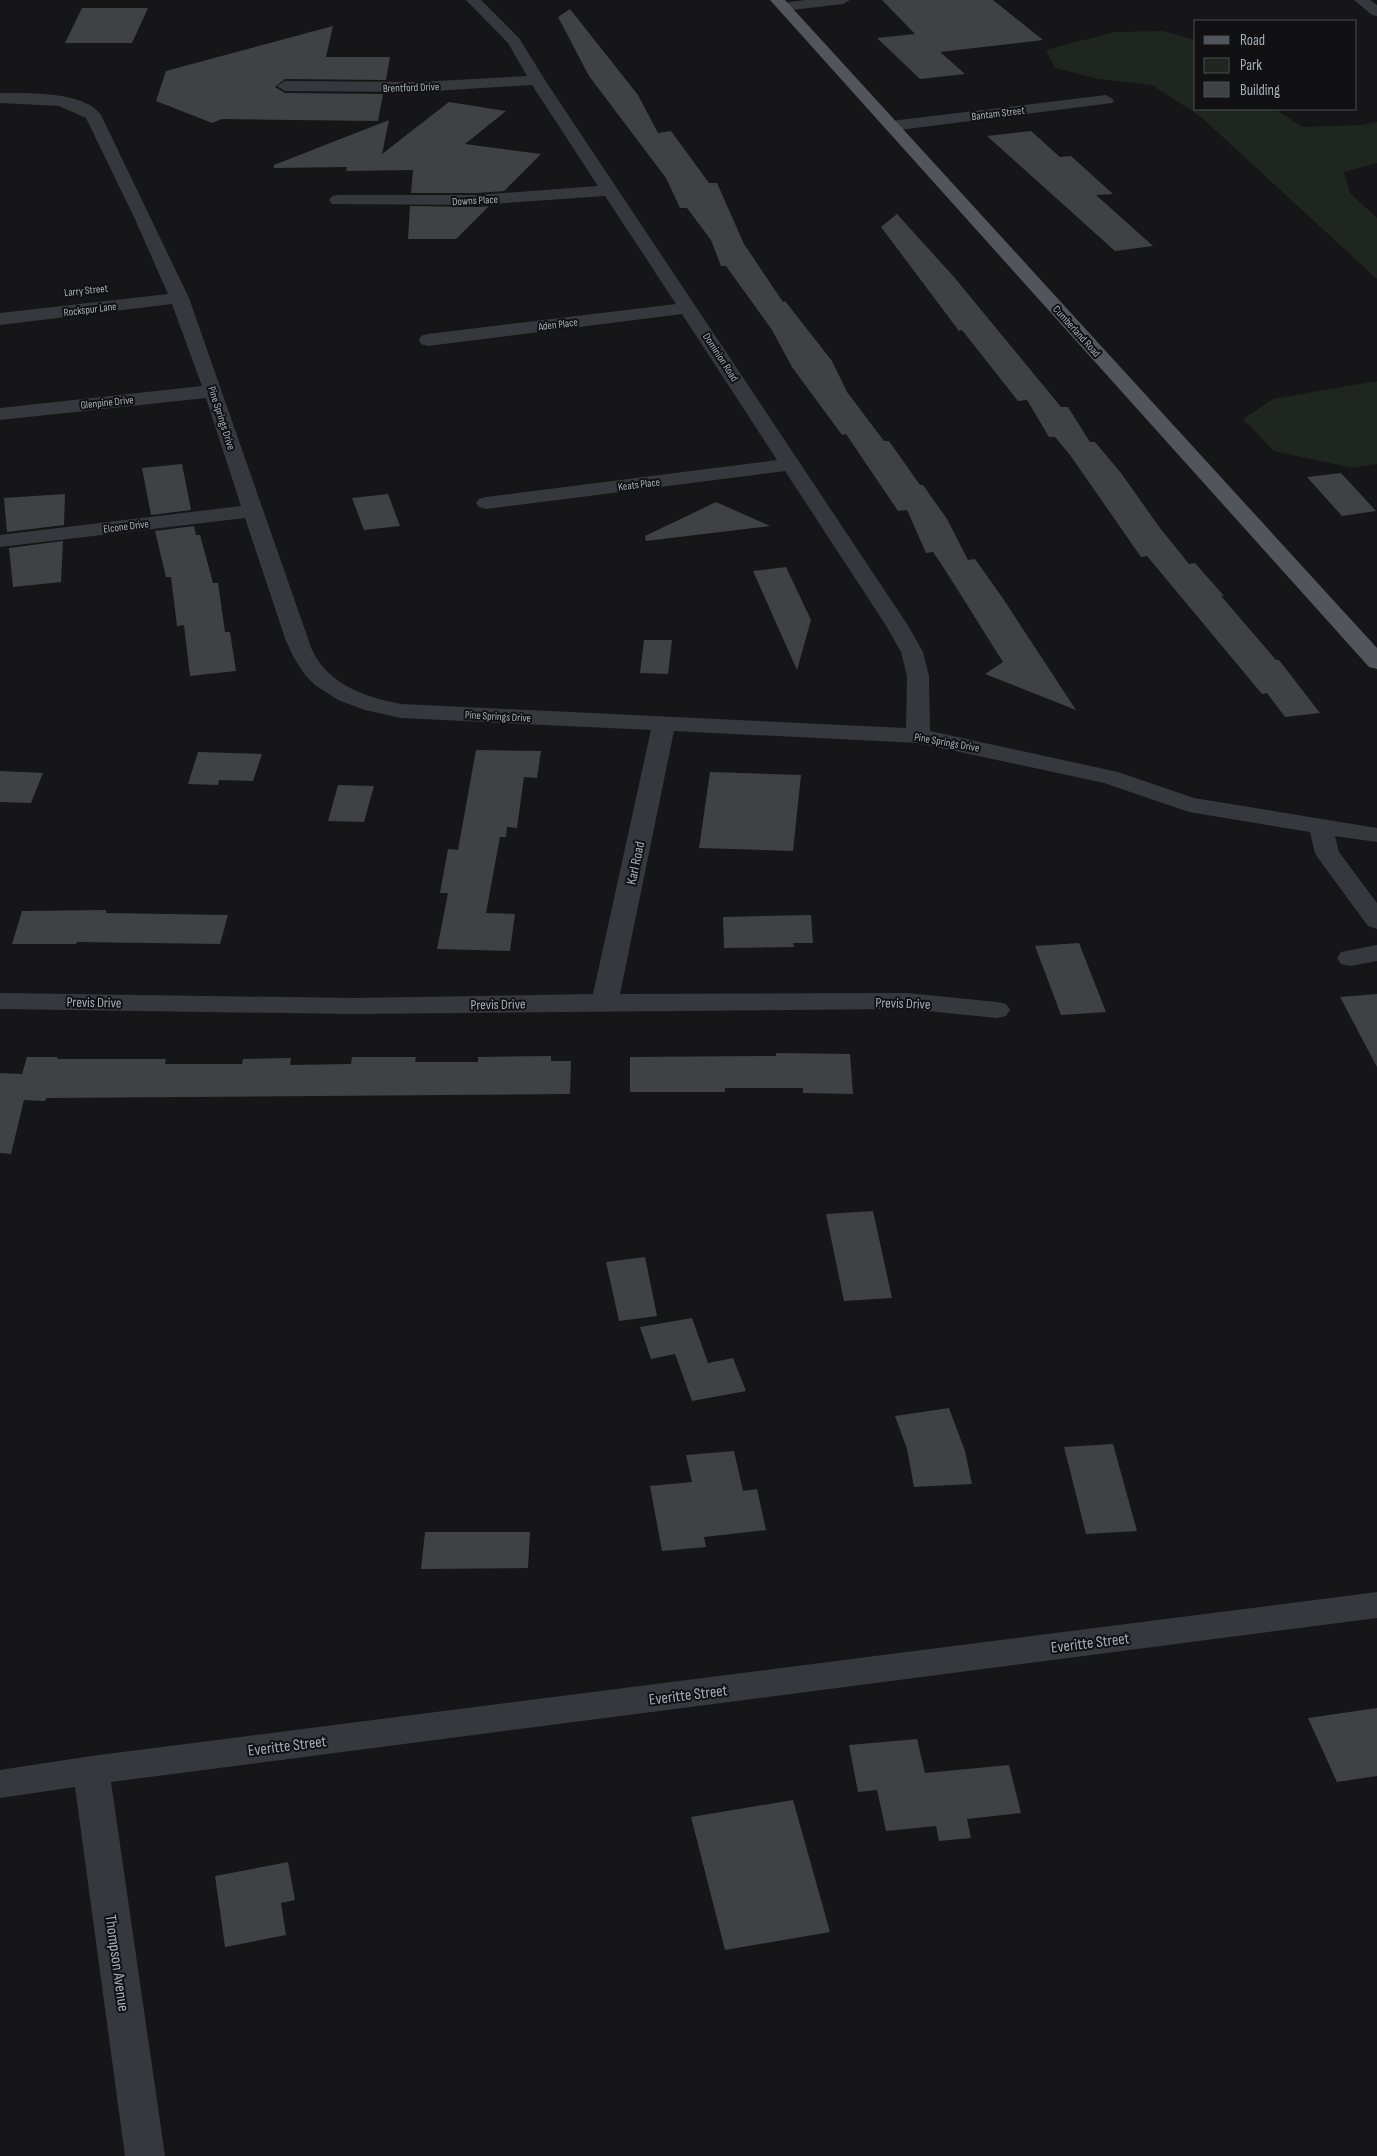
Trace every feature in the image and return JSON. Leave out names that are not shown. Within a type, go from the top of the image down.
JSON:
[{"type":"main road","name":"Cumberland Road","points":[[780,4],[1377,662]]},
{"type":"street","name":"Dominion Road","points":[[473,0],[514,41],[537,80],[896,624],[912,652],[918,676],[918,736]]},
{"type":"street","points":[[780,4],[843,0]]},
{"type":"street","points":[[1360,0],[1377,12]]},
{"type":"street","name":"Brentford Drive","points":[[285,86],[418,87],[537,80]]},
{"type":"street","name":"Pine Springs Drive","points":[[0,98],[56,100],[83,108],[93,115],[130,188],[168,288],[213,391],[252,511],[305,658],[324,682],[344,695],[370,705],[401,711],[918,736],[1110,777],[1189,805],[1377,835]]},
{"type":"street","name":"Bantam Street","points":[[891,126],[1106,100]]},
{"type":"street","name":"Downs Place","points":[[338,200],[477,200],[611,190]]},
{"type":"street","name":"Rockspur Lane","points":[[0,319],[168,288]]},
{"type":"street","name":"Aden Place","points":[[428,340],[689,308]]},
{"type":"street","name":"Glenpine Drive","points":[[0,414],[213,391]]},
{"type":"street","name":"Keats Place","points":[[486,503],[791,464]]},
{"type":"street","name":"Elcone Drive","points":[[0,541],[252,511]]},
{"type":"street","name":"Karl Road","points":[[605,1002],[664,724]]},
{"type":"street","points":[[1321,826],[1327,853],[1377,921]]},
{"type":"street","points":[[1350,958],[1377,953]]},
{"type":"street","name":"Previs Drive","points":[[0,1001],[353,1006],[605,1002],[907,1001],[997,1010]]},
{"type":"street","name":"Everitte Street","points":[[0,1784],[91,1770],[1377,1605]]},
{"type":"street","name":"Thompson Avenue","points":[[91,1770],[145,2156]]},
{"type":"green space","points":[[1163,31],[1194,39],[1194,110],[1282,110],[1278,111],[1302,127],[1362,125],[1377,122],[1377,163],[1344,172],[1350,193],[1377,218],[1377,279],[1201,117],[1152,85],[1099,79],[1055,68],[1046,50],[1114,32]]},
{"type":"green space","points":[[1377,381],[1377,464],[1353,468],[1274,451],[1243,419],[1273,399]]},
{"type":"building","points":[[882,0],[993,0],[1043,40],[940,52],[965,74],[920,79],[877,38],[915,34]]},
{"type":"building","points":[[82,8],[148,8],[132,43],[65,43]]},
{"type":"building","points":[[570,9],[638,95],[658,133],[671,131],[709,183],[717,183],[744,244],[783,302],[785,301],[832,361],[847,392],[884,441],[889,441],[920,485],[923,485],[947,519],[968,560],[975,559],[1076,710],[985,674],[1003,662],[933,552],[926,553],[907,510],[898,511],[846,434],[842,435],[792,367],[772,330],[726,266],[721,266],[711,240],[687,208],[680,208],[666,178],[589,76],[558,17]]},
{"type":"building","points":[[333,26],[326,57],[390,57],[386,80],[285,79],[275,87],[285,93],[383,94],[378,121],[222,119],[212,123],[156,101],[166,71]]},
{"type":"building","points":[[449,102],[506,111],[465,144],[541,154],[504,191],[477,193],[411,193],[413,170],[346,171],[347,167],[274,168],[274,165],[389,120],[382,154]]},
{"type":"building","points":[[1031,131],[1060,157],[1071,156],[1113,194],[1096,195],[1153,246],[1115,251],[987,136]]},
{"type":"building","points":[[410,206],[489,206],[456,239],[408,239]]},
{"type":"building","points":[[897,214],[954,277],[1061,407],[1068,407],[1090,442],[1095,442],[1121,473],[1160,528],[1189,564],[1195,563],[1276,660],[1279,660],[1320,713],[1285,717],[1267,693],[1262,694],[1147,556],[1141,557],[1070,455],[1055,437],[1049,437],[1027,400],[1018,401],[962,330],[959,331],[881,227]]},
{"type":"building","points":[[182,464],[191,510],[151,515],[142,468]]},
{"type":"building","points":[[1341,473],[1376,511],[1342,516],[1307,477]]},
{"type":"building","points":[[65,494],[64,525],[7,532],[4,498]]},
{"type":"building","points":[[388,494],[400,526],[364,530],[352,498]]},
{"type":"building","points":[[716,502],[770,526],[646,541],[645,536]]},
{"type":"building","points":[[194,526],[196,535],[200,535],[213,583],[218,583],[225,632],[230,632],[236,671],[190,676],[184,625],[177,626],[171,577],[166,577],[155,531]]},
{"type":"building","points":[[63,541],[61,582],[13,587],[9,548]]},
{"type":"building","points":[[786,567],[811,620],[797,670],[753,571]]},
{"type":"building","points":[[644,640],[672,640],[668,674],[640,673]]},
{"type":"building","points":[[476,750],[541,751],[537,778],[524,777],[517,828],[507,827],[506,837],[500,837],[486,913],[515,914],[510,951],[437,949],[448,893],[440,893],[448,849],[458,850]]},
{"type":"building","points":[[198,752],[262,754],[253,781],[219,780],[218,785],[188,784]]},
{"type":"building","points":[[0,771],[43,773],[31,803],[0,802]]},
{"type":"building","points":[[710,772],[801,775],[793,851],[699,848]]},
{"type":"building","points":[[338,785],[374,786],[364,822],[328,821]]},
{"type":"building","points":[[106,910],[106,913],[228,915],[220,944],[77,942],[76,944],[12,944],[22,911]]},
{"type":"building","points":[[811,915],[813,943],[793,943],[794,947],[724,948],[723,917]]},
{"type":"building","points":[[1079,943],[1106,1012],[1061,1015],[1035,946]]},
{"type":"building","points":[[1377,994],[1377,1067],[1340,997]]},
{"type":"building","points":[[776,1053],[850,1054],[853,1094],[803,1093],[803,1088],[725,1088],[725,1092],[630,1092],[630,1057],[776,1056]]},
{"type":"building","points":[[551,1056],[551,1061],[571,1061],[570,1094],[46,1098],[45,1101],[24,1100],[11,1154],[0,1153],[0,1073],[22,1074],[27,1057],[57,1057],[57,1059],[166,1059],[165,1064],[242,1064],[243,1059],[291,1058],[290,1065],[351,1064],[352,1057],[416,1057],[415,1062],[478,1062],[478,1057]]},
{"type":"building","points":[[873,1211],[892,1298],[844,1301],[826,1214]]},
{"type":"building","points":[[645,1257],[657,1316],[619,1321],[606,1262]]},
{"type":"building","points":[[692,1318],[708,1363],[733,1358],[746,1391],[692,1401],[675,1354],[651,1359],[640,1327]]},
{"type":"building","points":[[949,1408],[965,1451],[972,1484],[914,1487],[907,1449],[895,1416]]},
{"type":"building","points":[[1113,1444],[1137,1531],[1086,1534],[1064,1447]]},
{"type":"building","points":[[734,1451],[743,1491],[757,1489],[766,1530],[704,1537],[706,1547],[662,1551],[650,1486],[692,1482],[686,1455]]},
{"type":"building","points":[[425,1532],[530,1532],[528,1568],[421,1569]]},
{"type":"building","points":[[1377,1708],[1377,1776],[1337,1782],[1308,1718]]},
{"type":"building","points":[[917,1739],[925,1773],[1009,1765],[1021,1813],[967,1819],[971,1838],[939,1841],[936,1826],[886,1831],[877,1790],[858,1792],[849,1745]]},
{"type":"building","points":[[793,1800],[830,1932],[725,1950],[691,1817]]},
{"type":"building","points":[[288,1862],[295,1900],[281,1903],[286,1935],[225,1947],[215,1876]]}]
